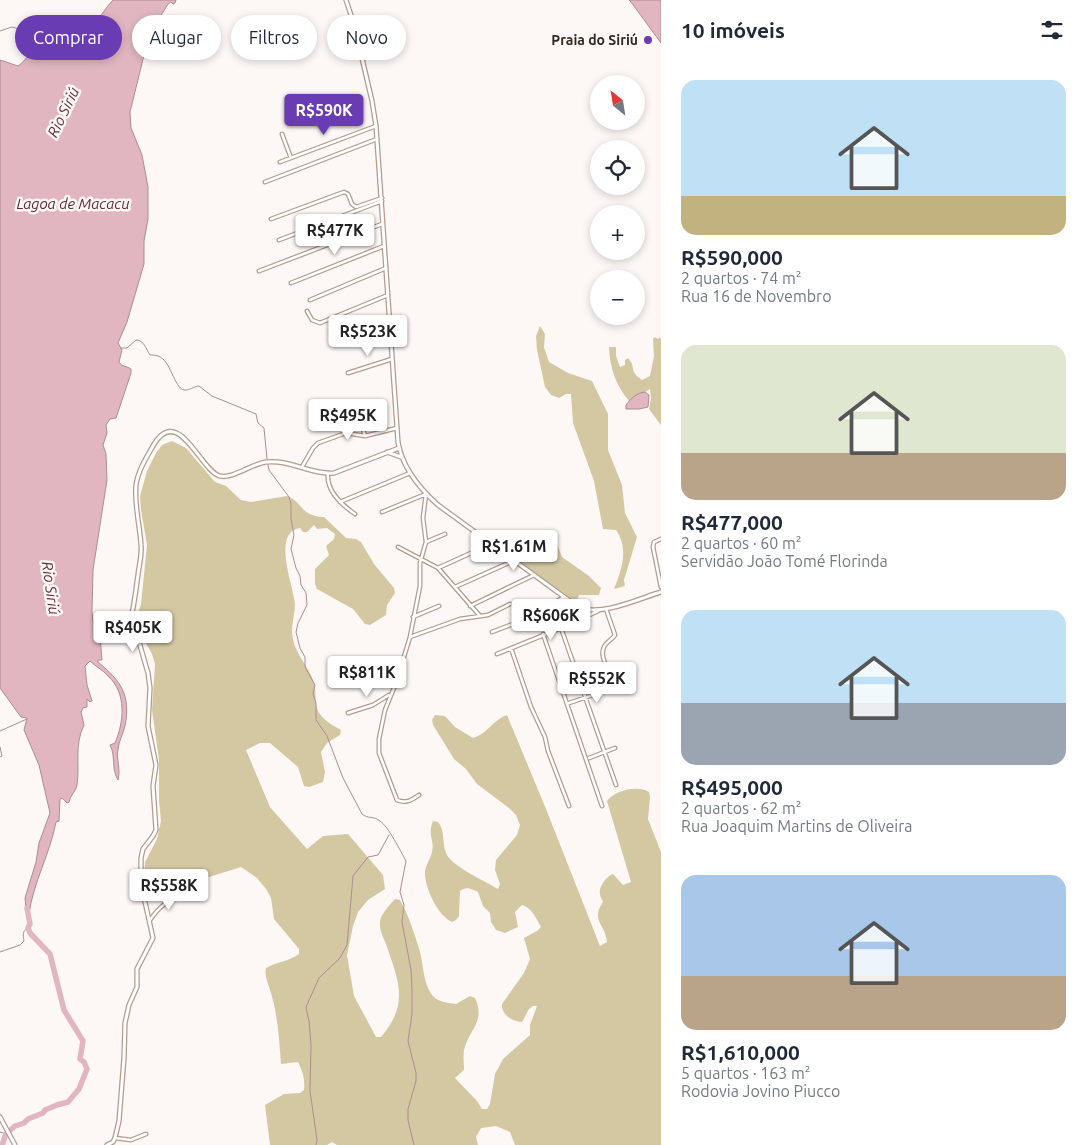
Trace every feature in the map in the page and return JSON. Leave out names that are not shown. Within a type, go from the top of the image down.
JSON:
[{"type":"street","points":[[346,0],[354,24],[376,126],[397,428],[402,457],[410,473],[426,494],[450,515],[582,609],[598,611]]},
{"type":"street","points":[[280,162],[376,126]]},
{"type":"street","points":[[282,134],[291,158]]},
{"type":"street","points":[[265,182],[377,139]]},
{"type":"street","points":[[270,219],[344,192],[348,194],[352,204],[356,207],[382,200]]},
{"type":"street","points":[[279,240],[382,200]]},
{"type":"street","points":[[259,271],[384,223]]},
{"type":"street","points":[[291,283],[385,246]]},
{"type":"street","points":[[310,300],[386,268]]},
{"type":"street","points":[[307,311],[312,320],[320,323],[388,295]]},
{"type":"street","points":[[348,373],[392,359]]},
{"type":"street","points":[[361,423],[366,436]]},
{"type":"street","points":[[302,467],[313,448],[318,444],[346,433],[366,436],[397,428]]},
{"type":"street","points":[[107,1145],[113,1142],[115,1138],[119,1121],[125,1023],[129,1004],[137,987],[137,969],[153,941],[154,935],[141,884],[141,858],[143,849],[154,836],[156,830],[152,786],[156,765],[148,726],[150,688],[148,673],[132,613],[142,556],[135,494],[139,473],[156,440],[162,434],[170,432],[189,442],[209,469],[217,476],[228,476],[253,465],[268,462],[328,473],[337,472],[399,448]]},
{"type":"street","points":[[387,452],[402,457]]},
{"type":"street","points":[[328,473],[329,486],[340,502],[355,514]]},
{"type":"street","points":[[340,502],[410,473]]},
{"type":"street","points":[[382,512],[426,494]]},
{"type":"street","points":[[419,795],[407,802],[397,800],[379,753],[379,739],[385,710],[396,683],[410,637],[420,586],[422,560],[426,542],[423,518],[426,494]]},
{"type":"street","points":[[426,542],[445,534]]},
{"type":"street","points":[[661,539],[653,544],[661,587]]},
{"type":"street","points":[[438,568],[491,544]]},
{"type":"street","points":[[398,547],[438,568],[480,616]]},
{"type":"street","points":[[455,587],[513,560]]},
{"type":"street","points":[[655,562],[661,560]]},
{"type":"street","points":[[470,606],[534,575]]},
{"type":"street","points":[[497,654],[598,611],[661,592]]},
{"type":"street","points":[[492,632],[529,618],[564,597]]},
{"type":"street","points":[[410,637],[460,618],[488,615],[510,604]]},
{"type":"street","points":[[413,617],[439,606]]},
{"type":"street","points":[[582,609],[585,617]]},
{"type":"street","points":[[606,609],[615,635],[604,646],[603,652],[605,662],[613,678]]},
{"type":"street","points":[[561,628],[616,785]]},
{"type":"street","points":[[542,634],[602,806]]},
{"type":"street","points":[[511,648],[531,707],[545,737],[548,751],[569,806]]},
{"type":"street","points":[[569,703],[599,693]]},
{"type":"street","points":[[348,713],[373,705],[390,695]]},
{"type":"street","points":[[589,758],[615,748]]},
{"type":"street","points":[[150,920],[167,901],[181,895]]},
{"type":"street","points":[[0,1117],[2,1124],[15,1145]]},
{"type":"street","points":[[115,1138],[132,1140],[146,1134]]},
{"type":"shaded area","points":[[540,326],[545,334],[544,347],[549,362],[568,373],[592,381],[608,414],[608,450],[622,485],[625,513],[637,537],[624,580],[625,586],[614,589],[622,567],[622,544],[616,530],[603,529],[594,481],[573,423],[571,394],[566,394],[559,398],[551,395],[545,387],[537,350],[536,336]]},
{"type":"shaded area","points":[[655,337],[658,339],[660,337],[661,339],[661,425],[649,409],[650,389],[629,401],[624,395],[614,376],[609,347],[616,347],[616,356],[620,367],[625,365],[625,360],[628,358],[631,361],[635,374],[642,380],[650,376],[654,356],[653,339]]},
{"type":"shaded area","points":[[172,441],[186,448],[215,482],[226,486],[241,500],[251,502],[287,496],[310,514],[324,517],[346,538],[356,539],[361,542],[374,564],[394,588],[395,593],[387,605],[386,615],[370,625],[365,624],[353,609],[317,589],[315,584],[315,569],[329,555],[326,546],[334,539],[335,534],[327,528],[317,529],[314,525],[307,532],[303,532],[300,528],[291,532],[287,539],[285,550],[295,604],[292,630],[294,644],[313,680],[318,711],[325,720],[341,730],[340,735],[327,743],[321,752],[325,772],[323,782],[309,787],[304,786],[298,767],[270,743],[260,743],[246,750],[270,807],[307,849],[323,836],[348,834],[383,875],[385,889],[368,900],[358,912],[347,955],[354,996],[376,1037],[381,1037],[390,1025],[398,1004],[398,983],[380,925],[383,914],[395,899],[400,900],[409,919],[420,952],[426,981],[434,997],[441,1001],[456,1004],[470,996],[475,998],[479,1013],[478,1019],[464,1050],[464,1070],[455,1078],[482,1109],[487,1109],[490,1104],[495,1074],[503,1059],[530,1035],[530,1025],[537,1006],[529,1009],[522,1022],[508,1017],[502,1008],[502,1004],[524,973],[530,959],[524,938],[541,927],[531,911],[522,905],[515,912],[518,927],[505,933],[496,930],[491,922],[490,913],[483,906],[478,892],[467,888],[460,891],[459,916],[452,922],[441,913],[429,892],[425,871],[432,852],[431,826],[433,821],[438,822],[440,825],[446,853],[449,858],[461,868],[498,889],[500,884],[495,870],[496,860],[517,835],[520,825],[516,815],[509,808],[477,784],[466,769],[454,759],[433,725],[432,720],[435,715],[445,716],[455,727],[473,738],[507,715],[600,946],[607,942],[598,919],[599,908],[603,902],[600,896],[602,885],[613,874],[623,885],[631,882],[607,801],[621,791],[639,789],[649,792],[648,819],[661,852],[661,1145],[515,1145],[510,1132],[496,1126],[481,1128],[476,1137],[478,1145],[337,1145],[332,1142],[327,1145],[270,1145],[265,1105],[284,1094],[300,1093],[304,1090],[304,1083],[298,1062],[281,1064],[279,1036],[273,999],[266,979],[266,968],[299,954],[299,949],[274,919],[271,898],[266,889],[257,878],[241,867],[149,896],[144,876],[145,862],[157,839],[161,821],[159,760],[152,710],[155,664],[152,654],[138,629],[136,619],[141,604],[147,545],[140,496],[147,471],[156,453],[162,445]]},
{"type":"shaded area","points":[[547,533],[553,534],[562,557],[589,576],[601,588],[599,595],[579,595],[576,602],[506,552],[528,549]]},
{"type":"water","name":"Lagoa de Macacu","points":[[113,0],[176,0],[173,4],[171,2],[168,4],[161,15],[132,15],[132,60],[143,60],[130,112],[131,128],[142,155],[148,187],[148,219],[144,241],[144,264],[127,322],[118,343],[122,350],[119,362],[131,369],[131,373],[116,418],[110,419],[106,425],[107,433],[103,445],[106,454],[107,480],[93,570],[93,622],[100,636],[102,660],[98,660],[98,662],[118,682],[125,697],[127,715],[118,749],[118,780],[110,745],[115,743],[118,735],[122,717],[121,699],[114,683],[90,661],[85,666],[87,685],[92,701],[90,702],[87,699],[87,707],[83,708],[81,712],[84,725],[78,747],[76,787],[69,802],[67,803],[62,798],[60,799],[59,821],[56,822],[50,846],[34,891],[29,914],[26,909],[25,898],[36,862],[39,843],[50,813],[39,765],[24,730],[27,718],[21,717],[0,688],[0,60],[18,66],[25,60],[122,60],[122,15],[101,15]]},
{"type":"water","points":[[629,0],[661,0],[661,43],[631,2]]},
{"type":"water","points":[[645,392],[649,395],[648,407],[626,409],[626,405],[632,398],[639,393]]},
{"type":"waterway","points":[[0,31],[15,28]]},
{"type":"waterway","points":[[121,348],[127,348],[136,340],[139,340],[150,355],[158,356],[166,363],[178,384],[184,390],[199,386],[212,396],[256,414],[258,423],[264,428],[267,459]]},
{"type":"waterway","points":[[268,465],[269,470],[289,497],[291,504],[294,535],[291,549],[301,585],[306,593],[307,605],[298,623],[296,632],[300,648],[305,657],[305,667],[315,685],[313,694],[316,703],[316,720],[327,736],[343,778],[362,814],[378,819],[387,828],[406,861],[400,892],[404,905],[402,922],[411,970],[412,1014],[408,1041],[416,1073],[416,1081],[408,1109],[408,1120],[414,1145]]},
{"type":"waterway","points":[[0,731],[27,719]]},
{"type":"waterway","points":[[0,747],[2,756],[0,757]]},
{"type":"waterway","points":[[316,1145],[317,1140],[310,1091],[311,1045],[306,1007],[319,978],[340,958],[347,945],[353,876],[368,857],[378,855],[389,835]]},
{"type":"waterway","name":"Rio Siriú","points":[[2,1145],[6,1134],[15,1126],[43,1113],[45,1110],[68,1102],[79,1089],[87,1069],[84,1062],[80,1059],[83,1041],[64,1010],[50,954],[30,933],[28,928],[30,924],[27,908]]},
{"type":"waterway","points":[[0,952],[20,945],[24,941],[23,935],[28,928]]},
{"type":"waterway","name":"Rio Siriú","points":[[0,1132],[6,1134]]},
{"type":"place","name":"Praia do Siriú","points":[[648,40]]}]
